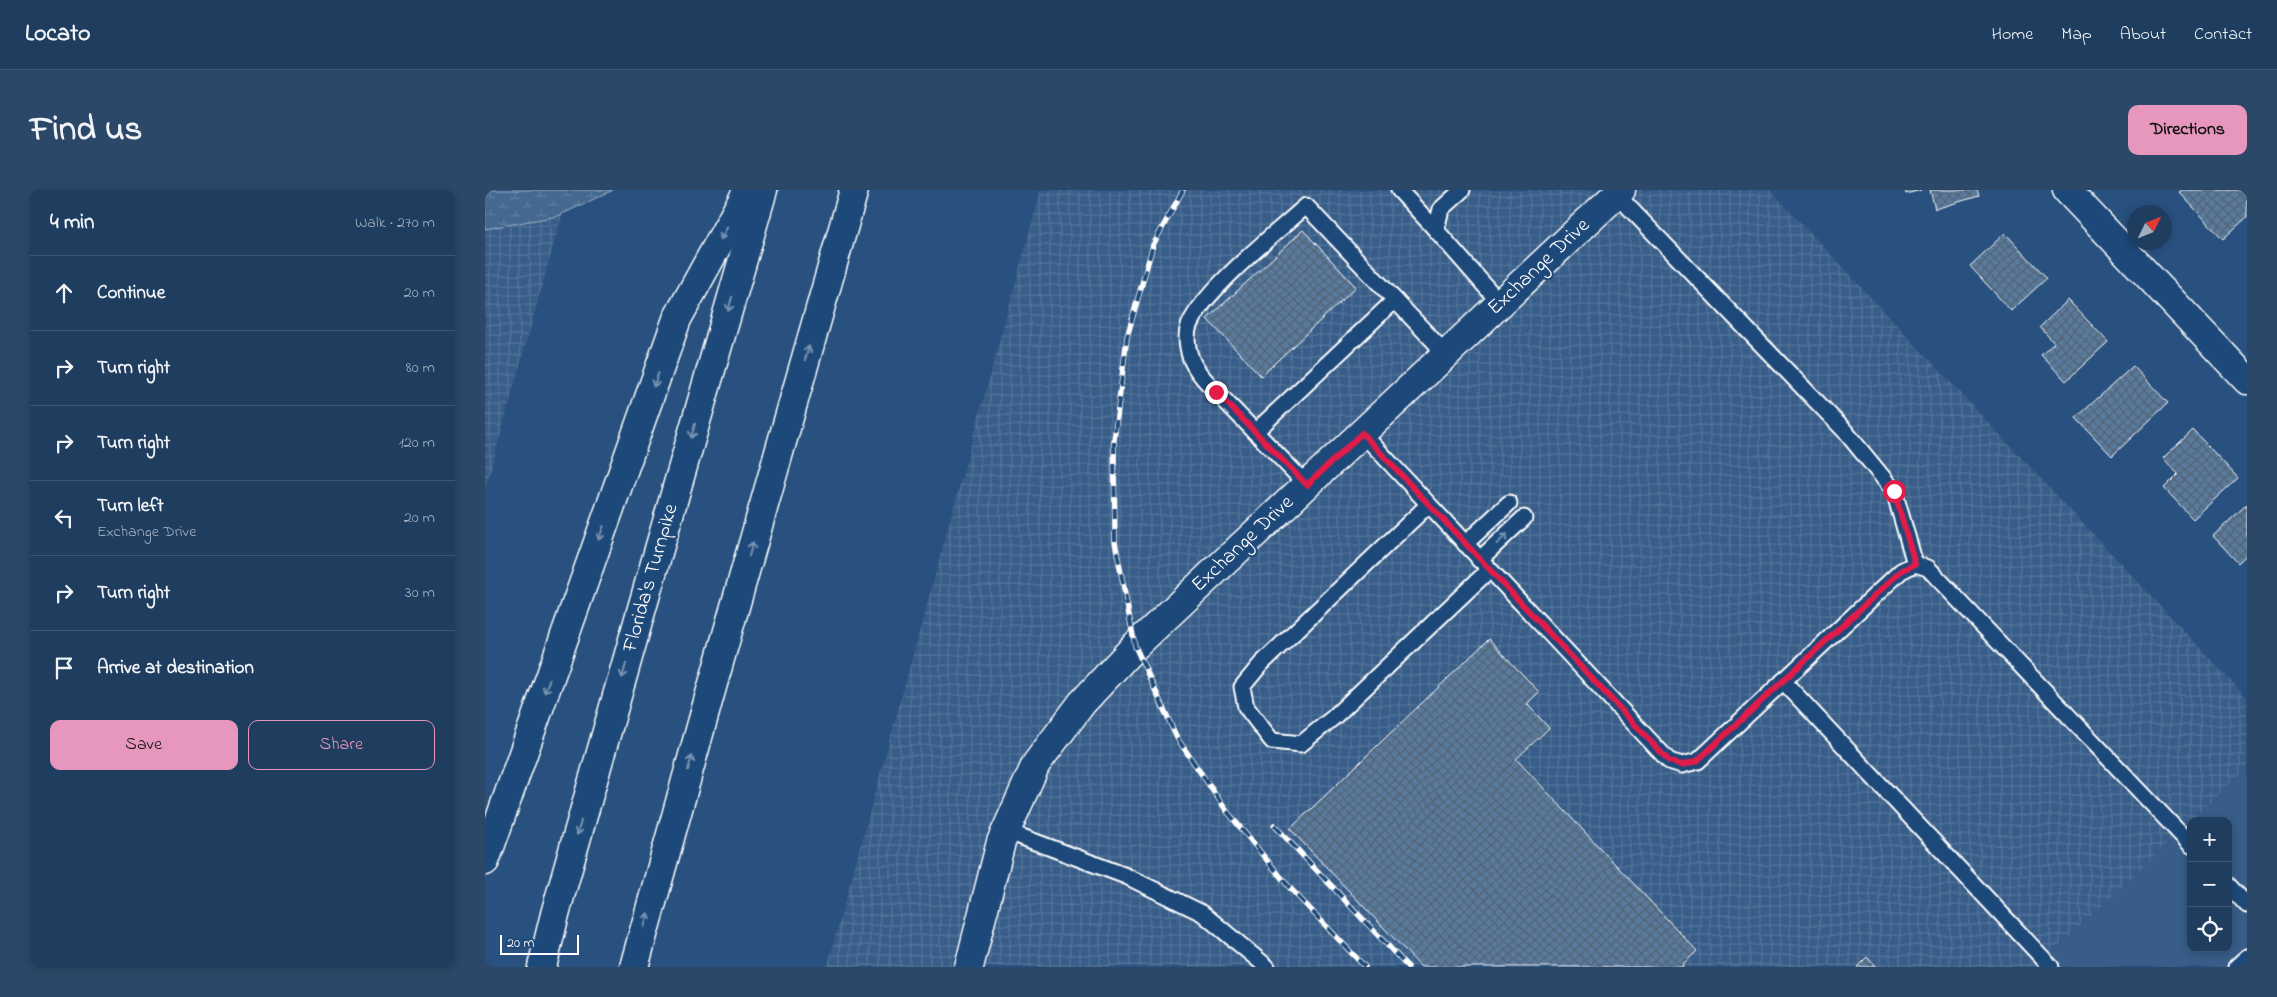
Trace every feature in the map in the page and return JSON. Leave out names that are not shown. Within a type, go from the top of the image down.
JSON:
[{"type":"main road","points":[[485,861],[677,319],[748,190]]},
{"type":"main road","name":"Florida's Turnpike","points":[[542,967],[555,914],[636,627],[763,190]]},
{"type":"main road","points":[[634,967],[712,686],[855,190]]},
{"type":"main road","points":[[2067,190],[2247,380]]},
{"type":"main road","name":"Exchange Drive","points":[[969,967],[1001,842],[1036,764],[1082,703],[1135,646],[1618,192]]},
{"type":"lane","points":[[1399,190],[1501,303]]},
{"type":"lane","points":[[1436,230],[1441,209],[1462,190]]},
{"type":"lane","points":[[1618,192],[1789,371],[1857,445],[1894,491],[1915,564]]},
{"type":"lane","points":[[1307,485],[1200,373],[1191,360],[1187,345],[1187,330],[1193,316],[1203,302],[1222,282],[1305,206],[1446,354]]},
{"type":"lane","points":[[1255,432],[1395,300]]},
{"type":"lane","points":[[1362,433],[1669,761],[1682,765],[1697,761],[1901,571],[1915,564],[1928,568],[2187,841]]},
{"type":"lane","points":[[1465,544],[1509,503]]},
{"type":"lane","points":[[1428,505],[1261,664],[1242,687],[1245,707],[1272,741],[1301,744],[1334,717],[1484,565],[1524,518]]},
{"type":"lane","points":[[1783,681],[2051,967]]},
{"type":"lane","points":[[1006,831],[1126,876],[1202,913],[1267,967]]},
{"type":"lane","points":[[2232,889],[2247,905]]},
{"type":"lane","points":[[2236,967],[2247,957]]},
{"type":"shaded area","points":[[485,190],[569,190],[485,490]]},
{"type":"shaded area","points":[[1041,190],[1770,190],[2247,698],[2247,768],[2195,817],[2187,817],[2187,825],[2037,967],[827,967]]},
{"type":"shaded area","points":[[2247,768],[2247,967],[2037,967],[2187,825],[2187,952],[2232,952],[2232,817],[2195,817]]},
{"type":"green space","points":[[485,190],[613,190],[558,216],[485,229]]},
{"type":"building","points":[[1905,190],[1921,190],[1906,194]]},
{"type":"building","points":[[1930,190],[1977,190],[1979,196],[1935,209]]},
{"type":"building","points":[[2182,190],[2247,190],[2247,217],[2223,239],[2179,192]]},
{"type":"building","points":[[1303,230],[1356,287],[1261,376],[1207,319]]},
{"type":"building","points":[[2005,233],[2047,278],[2011,311],[1970,266]]},
{"type":"building","points":[[2068,300],[2108,342],[2066,381],[2041,355],[2054,343],[2040,327]]},
{"type":"building","points":[[2133,366],[2168,403],[2112,456],[2076,418]]},
{"type":"building","points":[[2193,430],[2238,478],[2193,519],[2164,488],[2178,474],[2163,458]]},
{"type":"building","points":[[2247,504],[2247,554],[2238,563],[2213,536]]},
{"type":"building","points":[[1489,639],[1539,692],[1527,704],[1549,728],[1516,759],[1697,951],[1682,965],[1684,967],[1421,967],[1290,829]]},
{"type":"building","points":[[1867,957],[1876,967],[1857,967]]},
{"type":"railway","points":[[1183,190],[1153,245],[1127,337],[1114,440],[1115,542],[1135,646],[1177,738],[1226,810],[1289,887],[1365,967]]},
{"type":"railway","points":[[1274,825],[1408,967]]},
{"type":"route","points":[[1216,392],[1307,485],[1362,433],[1669,761],[1682,765],[1697,761],[1901,571],[1915,564],[1894,491]]}]
